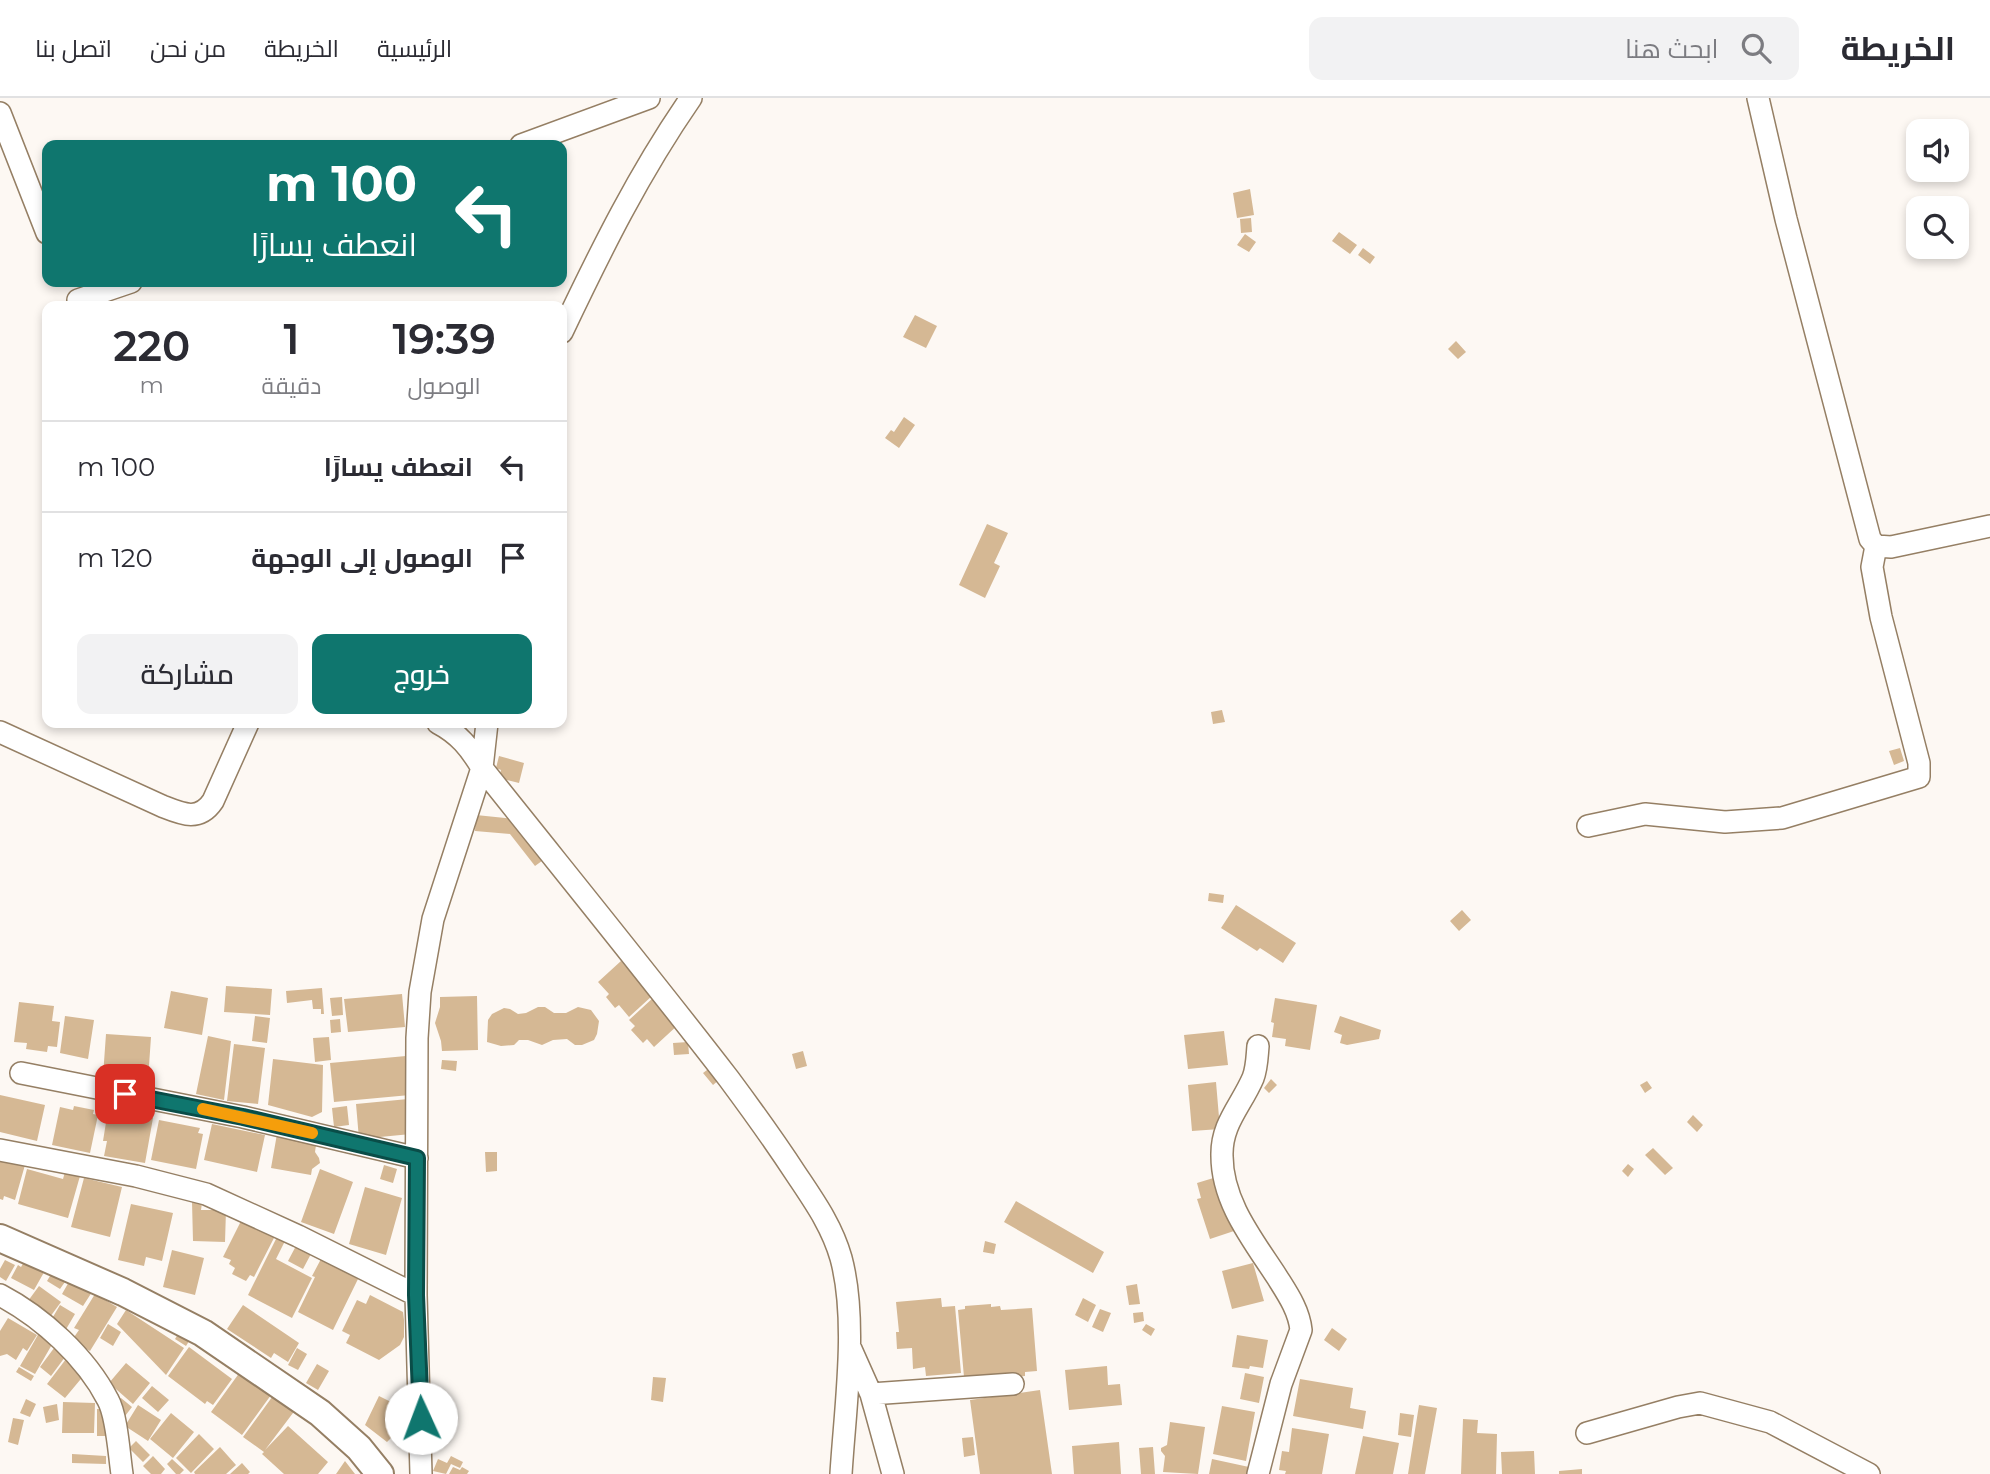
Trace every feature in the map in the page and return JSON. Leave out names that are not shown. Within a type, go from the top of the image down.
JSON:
[{"type":"main road","points":[[0,1238],[123,1292],[203,1333],[320,1413],[359,1448],[380,1474]]},
{"type":"street","points":[[535,140],[649,98]]},
{"type":"street","points":[[567,322],[620,213],[656,148],[691,98]]},
{"type":"street","points":[[1758,98],[1786,219],[1870,539],[1876,546],[1892,547],[1990,526]]},
{"type":"street","points":[[0,113],[42,220]]},
{"type":"street","points":[[76,296],[111,287]]},
{"type":"street","points":[[1588,826],[1645,814],[1725,822],[1782,818],[1919,777],[1919,763],[1879,605],[1872,567],[1876,546]]},
{"type":"street","points":[[0,732],[162,806],[190,815],[207,810],[213,801],[246,728]]},
{"type":"street","points":[[446,728],[470,748],[482,768],[699,1041],[763,1124],[821,1211],[834,1236],[842,1260],[846,1287],[849,1346],[841,1474]]},
{"type":"street","points":[[421,1474],[416,1295],[417,1038],[425,956],[433,919],[482,768],[486,728]]},
{"type":"street","points":[[1258,1046],[1254,1075],[1225,1129],[1222,1144],[1224,1177],[1239,1216],[1289,1296],[1301,1330],[1281,1384],[1258,1474]]},
{"type":"street","points":[[21,1073],[243,1117],[417,1158]]},
{"type":"street","points":[[0,1150],[136,1176],[206,1194],[416,1295]]},
{"type":"street","points":[[0,1295],[19,1305],[48,1327],[73,1352],[104,1393],[109,1401],[122,1474]]},
{"type":"street","points":[[849,1346],[871,1394],[893,1474]]},
{"type":"street","points":[[871,1394],[1013,1384]]},
{"type":"street","points":[[1587,1433],[1700,1403],[1770,1422],[1869,1474]]},
{"type":"building","points":[[1250,189],[1254,215],[1237,218],[1233,193]]},
{"type":"building","points":[[1251,218],[1252,232],[1241,233],[1240,219]]},
{"type":"building","points":[[1339,232],[1357,245],[1350,254],[1332,241]]},
{"type":"building","points":[[1245,234],[1256,242],[1249,252],[1237,245]]},
{"type":"building","points":[[1363,248],[1375,257],[1370,264],[1358,255]]},
{"type":"building","points":[[915,315],[937,326],[926,348],[903,337]]},
{"type":"building","points":[[1456,341],[1466,352],[1458,359],[1448,349]]},
{"type":"building","points":[[904,417],[915,425],[899,448],[885,438],[891,430],[894,432]]},
{"type":"building","points":[[987,524],[1008,533],[994,563],[1000,566],[985,598],[959,585]]},
{"type":"building","points":[[1222,710],[1225,722],[1213,724],[1211,712]]},
{"type":"building","points":[[1900,748],[1904,761],[1894,765],[1889,751]]},
{"type":"building","points":[[499,756],[524,763],[519,783],[499,778],[501,770],[496,768]]},
{"type":"building","points":[[476,815],[516,819],[546,858],[535,866],[510,834],[475,831]]},
{"type":"building","points":[[1209,893],[1224,895],[1223,903],[1208,901]]},
{"type":"building","points":[[1236,905],[1296,943],[1283,963],[1260,948],[1257,951],[1221,928]]},
{"type":"building","points":[[1462,910],[1471,920],[1459,931],[1450,921]]},
{"type":"building","points":[[621,961],[626,967],[629,965],[652,996],[629,1017],[619,1005],[615,1008],[606,997],[609,994],[598,982]]},
{"type":"building","points":[[226,986],[272,989],[270,1015],[224,1012]]},
{"type":"building","points":[[322,988],[324,1014],[321,1014],[321,1009],[313,1009],[312,1000],[287,1003],[286,991]]},
{"type":"building","points":[[171,991],[208,998],[202,1035],[164,1028]]},
{"type":"building","points":[[402,994],[405,1027],[348,1032],[344,999]]},
{"type":"building","points":[[477,996],[478,1050],[442,1051],[435,1023],[440,997]]},
{"type":"building","points":[[342,997],[343,1015],[332,1016],[330,998]]},
{"type":"building","points":[[654,997],[679,1024],[654,1047],[647,1039],[643,1043],[631,1030],[635,1026],[629,1020]]},
{"type":"building","points":[[1275,998],[1317,1005],[1310,1050],[1285,1046],[1286,1039],[1272,1037],[1274,1023],[1271,1022]]},
{"type":"building","points":[[19,1002],[54,1006],[52,1021],[60,1022],[57,1047],[48,1046],[47,1052],[26,1049],[27,1043],[14,1042]]},
{"type":"building","points":[[538,1007],[545,1007],[554,1013],[566,1013],[578,1007],[591,1010],[599,1021],[594,1040],[582,1045],[575,1045],[567,1039],[553,1040],[542,1045],[528,1040],[501,1046],[487,1042],[488,1020],[492,1014],[504,1008],[518,1014],[526,1013]]},
{"type":"building","points":[[65,1016],[94,1020],[88,1059],[60,1053]]},
{"type":"building","points":[[255,1016],[270,1018],[267,1043],[252,1041]]},
{"type":"building","points":[[1340,1016],[1381,1030],[1379,1039],[1347,1045],[1340,1043],[1342,1035],[1334,1032]]},
{"type":"building","points":[[340,1019],[341,1032],[331,1033],[330,1020]]},
{"type":"building","points":[[1224,1031],[1228,1065],[1188,1069],[1184,1035]]},
{"type":"building","points":[[106,1034],[151,1037],[148,1080],[103,1076]]},
{"type":"building","points":[[208,1036],[231,1041],[224,1100],[196,1094]]},
{"type":"building","points":[[329,1037],[331,1060],[315,1062],[313,1038]]},
{"type":"building","points":[[688,1042],[689,1054],[674,1055],[673,1043]]},
{"type":"building","points":[[234,1044],[265,1048],[258,1104],[227,1101]]},
{"type":"building","points":[[803,1051],[807,1066],[796,1069],[792,1054]]},
{"type":"building","points":[[406,1056],[410,1095],[334,1102],[330,1063]]},
{"type":"building","points":[[273,1059],[323,1065],[322,1112],[312,1117],[268,1105]]},
{"type":"building","points":[[442,1060],[457,1061],[456,1071],[441,1069]]},
{"type":"building","points":[[711,1067],[720,1079],[713,1085],[703,1073]]},
{"type":"building","points":[[1271,1079],[1277,1085],[1269,1093],[1264,1088]]},
{"type":"building","points":[[1647,1081],[1652,1088],[1645,1093],[1640,1085]]},
{"type":"building","points":[[1216,1082],[1220,1129],[1192,1131],[1188,1085]]},
{"type":"building","points":[[0,1095],[45,1105],[37,1141],[0,1132]]},
{"type":"building","points":[[408,1099],[411,1134],[359,1139],[356,1104]]},
{"type":"building","points":[[74,1106],[94,1110],[93,1114],[98,1115],[90,1153],[52,1145],[60,1107],[73,1110]]},
{"type":"building","points":[[347,1106],[349,1125],[334,1127],[332,1108]]},
{"type":"building","points":[[108,1110],[153,1118],[145,1163],[104,1156],[107,1141],[103,1141]]},
{"type":"building","points":[[1693,1115],[1703,1125],[1697,1132],[1687,1122]]},
{"type":"building","points":[[159,1120],[200,1128],[198,1133],[203,1134],[196,1169],[151,1160]]},
{"type":"building","points":[[212,1124],[265,1135],[257,1172],[204,1160]]},
{"type":"building","points":[[277,1134],[316,1145],[315,1152],[320,1163],[312,1169],[311,1175],[271,1168]]},
{"type":"building","points":[[1653,1148],[1673,1168],[1665,1175],[1645,1155]]},
{"type":"building","points":[[485,1152],[497,1152],[497,1171],[486,1172]]},
{"type":"building","points":[[0,1158],[25,1165],[15,1200],[4,1196],[3,1200],[0,1199]]},
{"type":"building","points":[[1628,1164],[1634,1169],[1628,1177],[1622,1171]]},
{"type":"building","points":[[384,1165],[397,1169],[393,1183],[380,1179]]},
{"type":"building","points":[[27,1169],[63,1179],[65,1172],[80,1176],[68,1218],[18,1204]]},
{"type":"building","points":[[320,1169],[353,1182],[334,1234],[301,1222]]},
{"type":"building","points":[[1220,1176],[1237,1230],[1210,1239],[1197,1199],[1201,1198],[1197,1183]]},
{"type":"building","points":[[84,1178],[122,1187],[110,1237],[71,1227]]},
{"type":"building","points":[[365,1187],[402,1198],[386,1255],[349,1244]]},
{"type":"building","points":[[1016,1201],[1104,1252],[1093,1273],[1004,1222]]},
{"type":"building","points":[[192,1202],[202,1203],[201,1210],[226,1210],[225,1242],[193,1241]]},
{"type":"building","points":[[131,1204],[173,1213],[162,1261],[146,1257],[144,1266],[118,1260]]},
{"type":"building","points":[[242,1219],[275,1236],[254,1277],[250,1275],[246,1281],[232,1274],[235,1268],[229,1264],[231,1260],[223,1257]]},
{"type":"building","points":[[279,1233],[287,1237],[276,1259],[312,1278],[292,1318],[248,1295]]},
{"type":"building","points":[[985,1241],[996,1244],[994,1254],[983,1252]]},
{"type":"building","points":[[297,1244],[312,1252],[303,1269],[288,1261]]},
{"type":"building","points":[[172,1250],[204,1258],[195,1295],[163,1287]]},
{"type":"building","points":[[27,1257],[47,1267],[34,1290],[11,1278],[18,1265],[21,1267]]},
{"type":"building","points":[[321,1259],[358,1279],[333,1330],[298,1312]]},
{"type":"building","points":[[5,1260],[15,1265],[6,1281],[0,1277],[0,1269]]},
{"type":"building","points":[[1253,1263],[1264,1301],[1232,1309],[1222,1271]]},
{"type":"building","points":[[53,1271],[67,1279],[60,1289],[47,1281]]},
{"type":"building","points":[[70,1280],[92,1292],[83,1306],[62,1294]]},
{"type":"building","points":[[1137,1284],[1140,1304],[1129,1305],[1126,1286]]},
{"type":"building","points":[[39,1286],[61,1302],[50,1317],[28,1301]]},
{"type":"building","points":[[95,1294],[117,1307],[90,1351],[72,1340],[79,1330],[74,1328]]},
{"type":"building","points":[[370,1295],[403,1312],[404,1337],[400,1345],[379,1360],[346,1343],[350,1335],[342,1331],[357,1300],[366,1304]]},
{"type":"building","points":[[941,1298],[942,1307],[955,1306],[961,1373],[926,1376],[925,1367],[913,1369],[912,1348],[897,1349],[896,1332],[899,1332],[896,1302]]},
{"type":"building","points":[[1083,1298],[1096,1305],[1088,1322],[1075,1315]]},
{"type":"building","points":[[991,1304],[991,1307],[1000,1306],[1001,1310],[1032,1308],[1037,1371],[1025,1372],[1025,1376],[1007,1378],[1007,1373],[999,1373],[1000,1378],[973,1381],[972,1376],[964,1377],[958,1310],[965,1309],[965,1306]]},
{"type":"building","points":[[60,1305],[75,1314],[65,1331],[50,1322]]},
{"type":"building","points":[[243,1305],[299,1343],[288,1362],[274,1353],[271,1358],[227,1329]]},
{"type":"building","points":[[1100,1309],[1111,1313],[1103,1332],[1092,1327]]},
{"type":"building","points":[[126,1310],[184,1348],[166,1375],[117,1324]]},
{"type":"building","points":[[1143,1312],[1144,1321],[1134,1323],[1133,1313]]},
{"type":"building","points":[[8,1318],[37,1335],[27,1351],[23,1348],[16,1360],[7,1354],[0,1356],[0,1331]]},
{"type":"building","points":[[108,1324],[121,1332],[113,1346],[100,1338]]},
{"type":"building","points":[[1146,1324],[1155,1329],[1151,1336],[1142,1330]]},
{"type":"building","points":[[1332,1328],[1347,1339],[1339,1351],[1324,1340]]},
{"type":"building","points":[[180,1331],[191,1338],[186,1346],[175,1339]]},
{"type":"building","points":[[39,1333],[54,1341],[35,1374],[20,1366]]},
{"type":"building","points":[[1237,1335],[1268,1340],[1263,1368],[1232,1367]]},
{"type":"building","points":[[57,1344],[68,1353],[51,1376],[40,1367]]},
{"type":"building","points":[[189,1347],[232,1379],[213,1405],[207,1401],[205,1404],[168,1376]]},
{"type":"building","points":[[297,1348],[307,1354],[298,1370],[288,1365]]},
{"type":"building","points":[[66,1359],[85,1374],[65,1398],[47,1384]]},
{"type":"building","points":[[126,1363],[150,1383],[133,1404],[109,1383]]},
{"type":"building","points":[[317,1364],[329,1371],[318,1390],[306,1383]]},
{"type":"building","points":[[1107,1366],[1108,1385],[1120,1384],[1122,1405],[1069,1410],[1065,1370]]},
{"type":"building","points":[[19,1367],[34,1376],[31,1381],[16,1372]]},
{"type":"building","points":[[240,1372],[271,1395],[242,1435],[211,1412]]},
{"type":"building","points":[[1245,1373],[1264,1377],[1259,1403],[1240,1399]]},
{"type":"building","points":[[653,1377],[666,1378],[663,1402],[651,1400]]},
{"type":"building","points":[[1300,1379],[1353,1388],[1350,1408],[1366,1411],[1363,1429],[1293,1416]]},
{"type":"building","points":[[152,1386],[169,1400],[158,1412],[142,1398]]},
{"type":"building","points":[[1040,1390],[1052,1474],[980,1474],[970,1400]]},
{"type":"building","points":[[275,1393],[296,1409],[265,1450],[288,1426],[328,1462],[318,1474],[284,1474],[262,1454],[264,1452],[243,1437]]},
{"type":"building","points":[[379,1396],[415,1414],[404,1438],[395,1434],[387,1442],[365,1425]]},
{"type":"building","points":[[121,1398],[132,1407],[122,1420],[114,1406]]},
{"type":"building","points":[[26,1399],[36,1404],[30,1417],[20,1413]]},
{"type":"building","points":[[63,1402],[95,1403],[94,1433],[62,1433]]},
{"type":"building","points":[[57,1404],[59,1420],[46,1423],[43,1407]]},
{"type":"building","points":[[138,1405],[161,1420],[148,1441],[125,1426]]},
{"type":"building","points":[[1419,1405],[1437,1408],[1425,1474],[1408,1474]]},
{"type":"building","points":[[1222,1406],[1255,1412],[1246,1461],[1213,1454]]},
{"type":"building","points":[[97,1409],[109,1409],[111,1436],[97,1436]]},
{"type":"building","points":[[171,1413],[194,1432],[173,1458],[150,1439]]},
{"type":"building","points":[[1400,1413],[1414,1415],[1411,1437],[1398,1435]]},
{"type":"building","points":[[13,1418],[24,1420],[18,1445],[8,1442]]},
{"type":"building","points":[[1463,1419],[1478,1420],[1477,1433],[1497,1434],[1496,1474],[1461,1474]]},
{"type":"building","points":[[1170,1422],[1205,1427],[1198,1474],[1163,1472],[1165,1456],[1161,1448],[1167,1445]]},
{"type":"building","points":[[1292,1428],[1329,1434],[1322,1474],[1285,1474],[1286,1471],[1279,1470],[1282,1451],[1289,1452]]},
{"type":"building","points":[[199,1434],[214,1449],[191,1473],[176,1458]]},
{"type":"building","points":[[1363,1436],[1399,1443],[1393,1474],[1355,1474]]},
{"type":"building","points":[[973,1437],[975,1455],[964,1457],[962,1438]]},
{"type":"building","points":[[136,1441],[150,1455],[143,1462],[129,1448]]},
{"type":"building","points":[[1119,1442],[1121,1474],[1074,1474],[1072,1446]]},
{"type":"building","points":[[220,1447],[236,1465],[226,1474],[195,1474],[194,1472]]},
{"type":"building","points":[[1153,1447],[1155,1474],[1141,1474],[1139,1448]]},
{"type":"building","points":[[1534,1451],[1535,1474],[1502,1474],[1501,1452]]},
{"type":"building","points":[[72,1454],[106,1456],[106,1464],[72,1463]]},
{"type":"building","points":[[153,1456],[165,1469],[161,1474],[151,1474],[143,1466]]},
{"type":"building","points":[[451,1456],[463,1462],[460,1468],[451,1464],[446,1474],[433,1471],[438,1459],[447,1463]]},
{"type":"building","points":[[172,1459],[184,1470],[180,1474],[176,1474],[167,1464]]},
{"type":"building","points":[[1212,1459],[1249,1467],[1247,1474],[1209,1474]]},
{"type":"building","points":[[345,1461],[355,1474],[336,1474]]},
{"type":"building","points":[[242,1463],[250,1472],[248,1474],[230,1474]]},
{"type":"building","points":[[453,1467],[460,1470],[462,1467],[469,1471],[467,1474],[449,1474]]},
{"type":"building","points":[[1582,1469],[1582,1474],[1559,1474],[1559,1471]]},
{"type":"slow traffic","points":[[203,1109],[312,1133]]},
{"type":"route","points":[[125,1094],[243,1117],[417,1158],[416,1295],[421,1418]]}]
